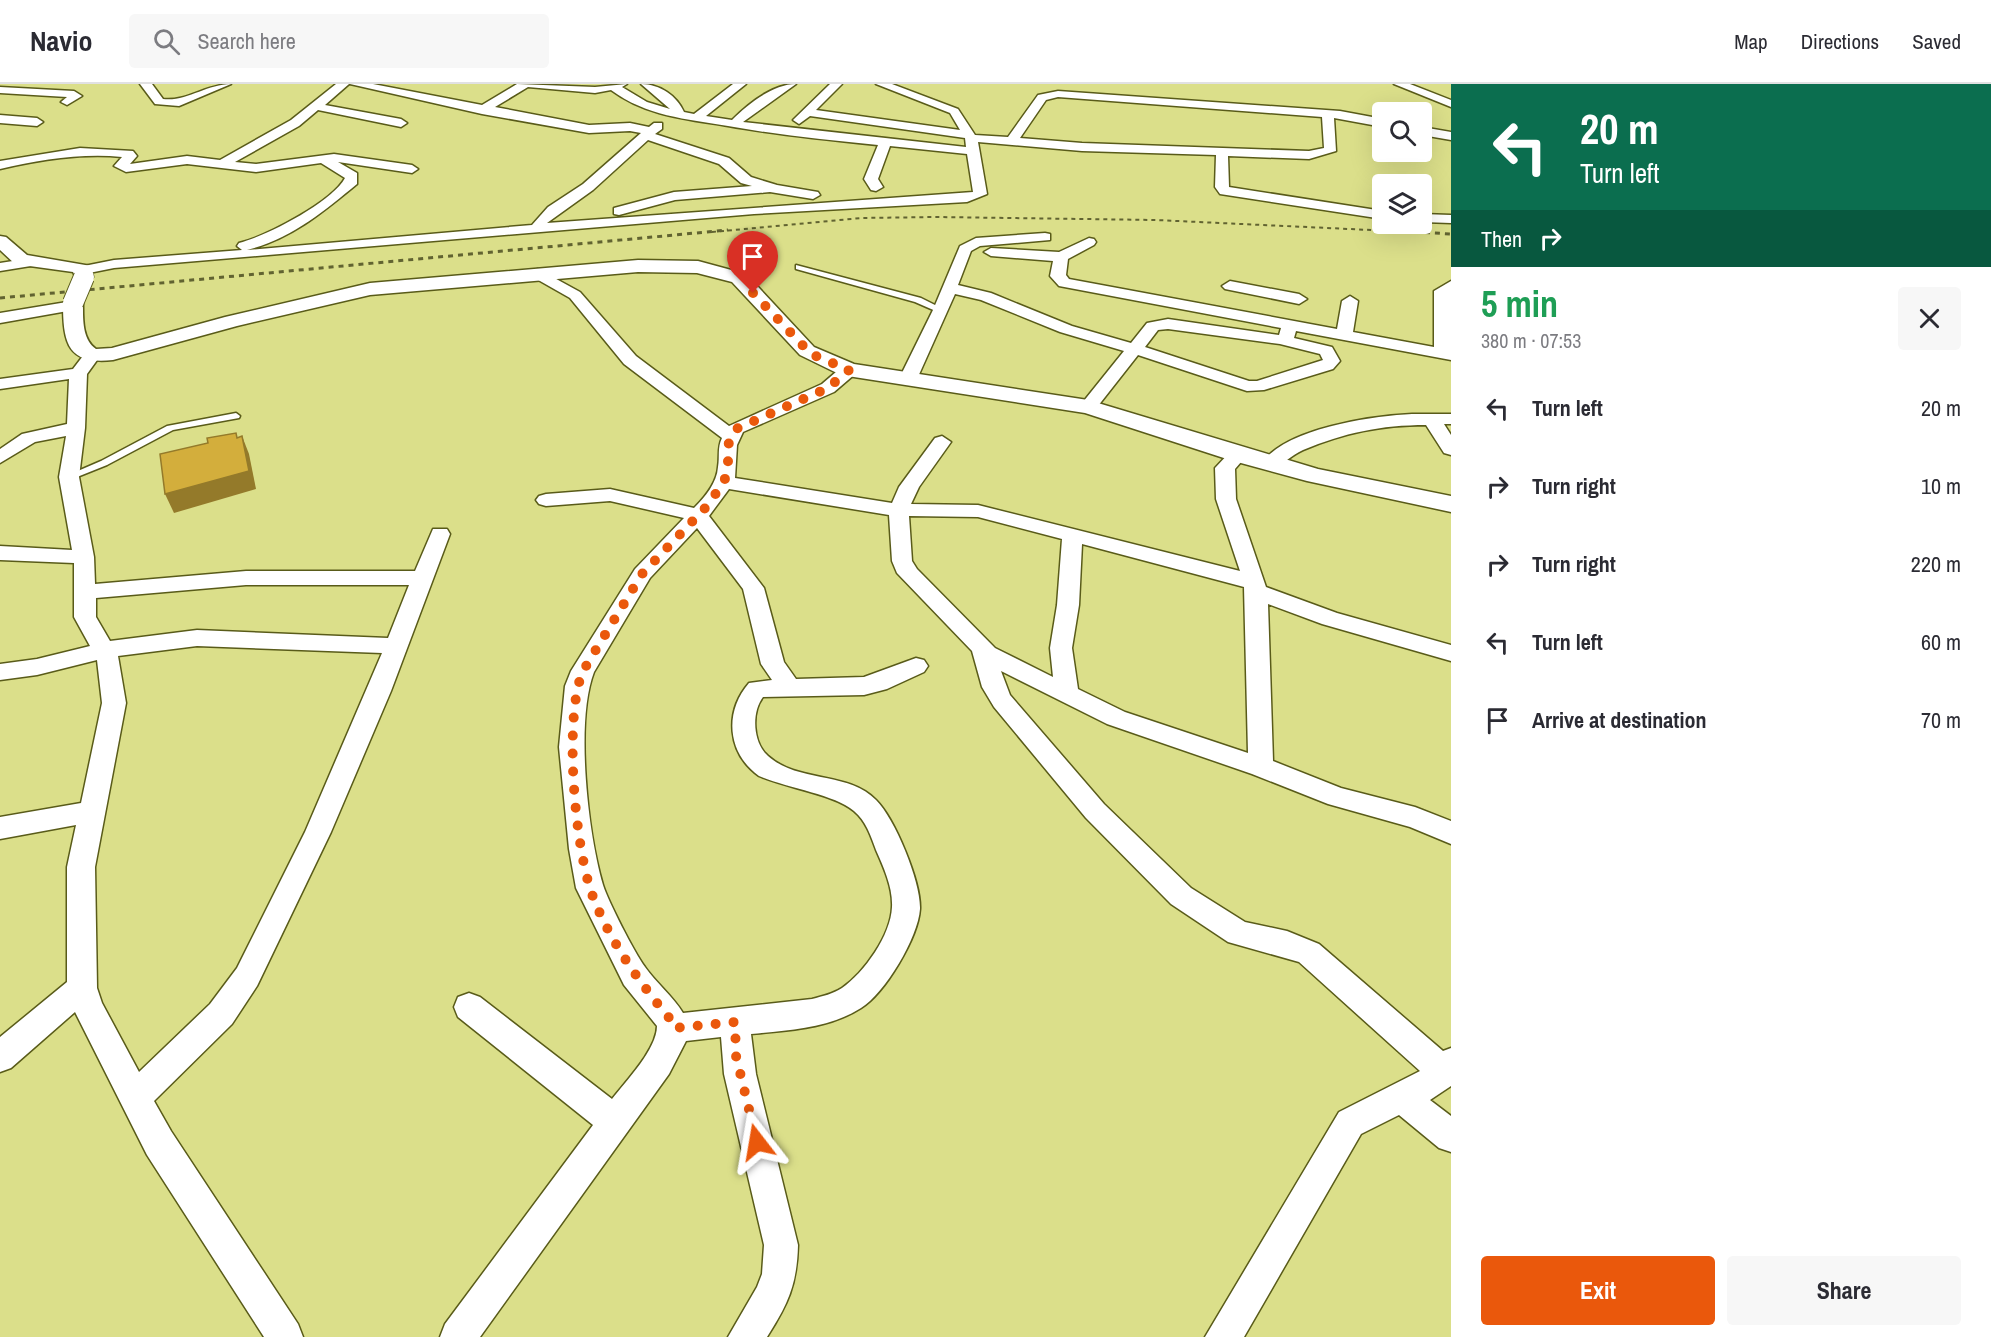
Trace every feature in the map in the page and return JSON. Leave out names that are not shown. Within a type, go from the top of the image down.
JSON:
[{"type":"street","points":[[146,84],[159,102],[175,104],[225,84]]},
{"type":"street","points":[[222,165],[295,123],[344,84]]},
{"type":"street","points":[[356,84],[482,110],[597,130],[630,127],[723,161],[746,180],[775,189],[817,195],[860,192],[883,186],[870,178],[885,144]]},
{"type":"street","points":[[482,110],[527,84],[589,90],[617,85],[642,106],[696,118],[885,144],[1012,141],[1222,152],[1324,153],[1330,151],[1331,146],[1328,114]]},
{"type":"street","points":[[647,84],[676,105],[678,114]]},
{"type":"street","points":[[696,118],[740,84]]},
{"type":"street","points":[[734,124],[745,113],[790,84]]},
{"type":"street","points":[[786,132],[836,84]]},
{"type":"street","points":[[882,84],[917,114],[971,141]]},
{"type":"street","points":[[1081,96],[1090,84]]},
{"type":"street","points":[[1400,84],[1451,104]]},
{"type":"street","points":[[0,90],[74,94],[76,96],[67,102]]},
{"type":"street","points":[[1012,141],[1042,97],[1058,94],[1165,104],[1328,114],[1372,121]]},
{"type":"street","points":[[314,106],[401,123]]},
{"type":"street","points":[[0,241],[22,260],[81,271],[114,264],[537,226],[741,209],[968,198],[980,194],[971,141],[954,111],[917,114],[806,112]]},
{"type":"street","points":[[537,226],[549,211],[588,186],[648,133],[678,114]]},
{"type":"street","points":[[0,119],[37,122]]},
{"type":"street","points":[[1432,133],[1451,136]]},
{"type":"street","points":[[0,165],[74,151],[129,154],[131,156],[120,166],[126,168],[178,161],[256,168],[342,158],[412,169]]},
{"type":"street","points":[[1222,152],[1222,187],[1225,192],[1299,200],[1372,214]]},
{"type":"street","points":[[285,1337],[159,1143],[88,1007],[82,988],[81,867],[114,703],[109,660],[85,617],[84,557],[69,477],[85,365],[76,339],[73,305],[81,271],[106,258],[235,247],[264,240],[305,219],[352,181],[352,176],[323,159]]},
{"type":"street","points":[[935,185],[980,185]]},
{"type":"street","points":[[537,226],[609,213],[674,196],[775,189]]},
{"type":"street","points":[[1432,218],[1451,219]]},
{"type":"street","points":[[908,379],[965,249],[976,243],[1045,237]]},
{"type":"street","points":[[965,249],[1061,257],[1089,242]]},
{"type":"street","points":[[949,288],[987,296],[1000,304],[1066,329],[1135,351],[1166,358],[1247,386],[1258,386],[1327,365],[1332,361],[1326,351],[1287,332],[1221,310],[1064,283],[1058,276],[1061,257]]},
{"type":"street","points":[[0,267],[32,262]]},
{"type":"street","points":[[0,384],[85,365],[113,354],[349,293],[638,266],[698,267],[740,278],[807,351],[849,370],[1037,397],[1088,407],[1238,455],[1327,479],[1451,504]]},
{"type":"street","points":[[1214,329],[1237,266]]},
{"type":"street","points":[[538,274],[575,295],[630,360],[731,436]]},
{"type":"street","points":[[1230,286],[1299,299]]},
{"type":"street","points":[[1088,407],[1154,326],[1159,324],[1344,337],[1446,354],[1442,321],[1448,318],[1442,291],[1451,286]]},
{"type":"street","points":[[1344,337],[1350,301]]},
{"type":"street","points":[[0,318],[73,305]]},
{"type":"street","points":[[0,324],[28,314]]},
{"type":"street","points":[[458,1337],[668,1050],[674,1028],[671,1020],[634,976],[594,899],[582,849],[571,747],[578,686],[583,671],[642,574],[698,515],[724,482],[728,474],[728,445],[736,429],[828,388],[849,370]]},
{"type":"street","points":[[1271,463],[1278,454],[1337,428],[1387,419],[1451,419]]},
{"type":"street","points":[[1431,419],[1451,449]]},
{"type":"street","points":[[0,457],[29,438],[76,428]]},
{"type":"street","points":[[942,442],[909,487],[899,510],[904,567],[979,642],[986,654],[994,687],[1002,701],[1095,810],[1181,896],[1229,930],[1287,944],[1309,953],[1448,1068],[1401,1097],[1350,1123],[1223,1337]]},
{"type":"street","points":[[1238,455],[1225,468],[1226,499],[1256,587],[1261,767]]},
{"type":"street","points":[[724,482],[773,492],[899,510],[978,511],[1256,587],[1330,619],[1451,653]]},
{"type":"street","points":[[546,500],[610,495],[698,515],[753,588],[773,664],[789,687]]},
{"type":"street","points":[[135,1098],[221,1014],[248,978],[318,832],[397,646],[440,534]]},
{"type":"street","points":[[1068,695],[1060,648],[1068,605],[1072,535]]},
{"type":"street","points":[[0,553],[84,557]]},
{"type":"street","points":[[83,592],[246,578],[424,578]]},
{"type":"street","points":[[0,672],[37,667],[104,650],[217,637],[397,646]]},
{"type":"street","points":[[1417,642],[1451,637]]},
{"type":"street","points":[[986,654],[1116,718],[1261,767],[1337,797],[1415,818],[1451,833]]},
{"type":"street","points":[[674,1028],[812,1013],[834,1008],[860,994],[876,976],[901,928],[906,907],[889,849],[872,809],[860,799],[847,794],[766,769],[751,750],[743,727],[750,695],[757,689],[864,686],[879,683],[916,666]]},
{"type":"street","points":[[0,828],[92,812]]},
{"type":"street","points":[[0,1058],[82,988]]},
{"type":"street","points":[[469,1007],[614,1121]]},
{"type":"street","points":[[735,1022],[740,1074],[781,1245],[780,1274],[771,1298],[746,1337]]},
{"type":"street","points":[[1401,1097],[1451,1137]]},
{"type":"lane","points":[[799,267],[918,300],[940,310]]},
{"type":"lane","points":[[69,477],[104,463],[170,428],[236,416]]},
{"type":"building","points":[[236,433],[237,438],[242,436],[249,471],[165,494],[160,454],[208,443],[207,438]]},
{"type":"railway","points":[[712,232],[862,218],[936,217],[1156,220],[1372,230]]},
{"type":"railway","points":[[0,298],[728,230]]},
{"type":"railway","points":[[1432,233],[1451,234]]},
{"type":"route","points":[[753,293],[807,351],[849,370],[828,388],[736,429],[728,445],[728,474],[724,482],[707,506],[642,574],[583,671],[578,686],[571,747],[582,849],[594,899],[634,976],[671,1020],[674,1028],[735,1022],[736,1056],[757,1142]]}]
